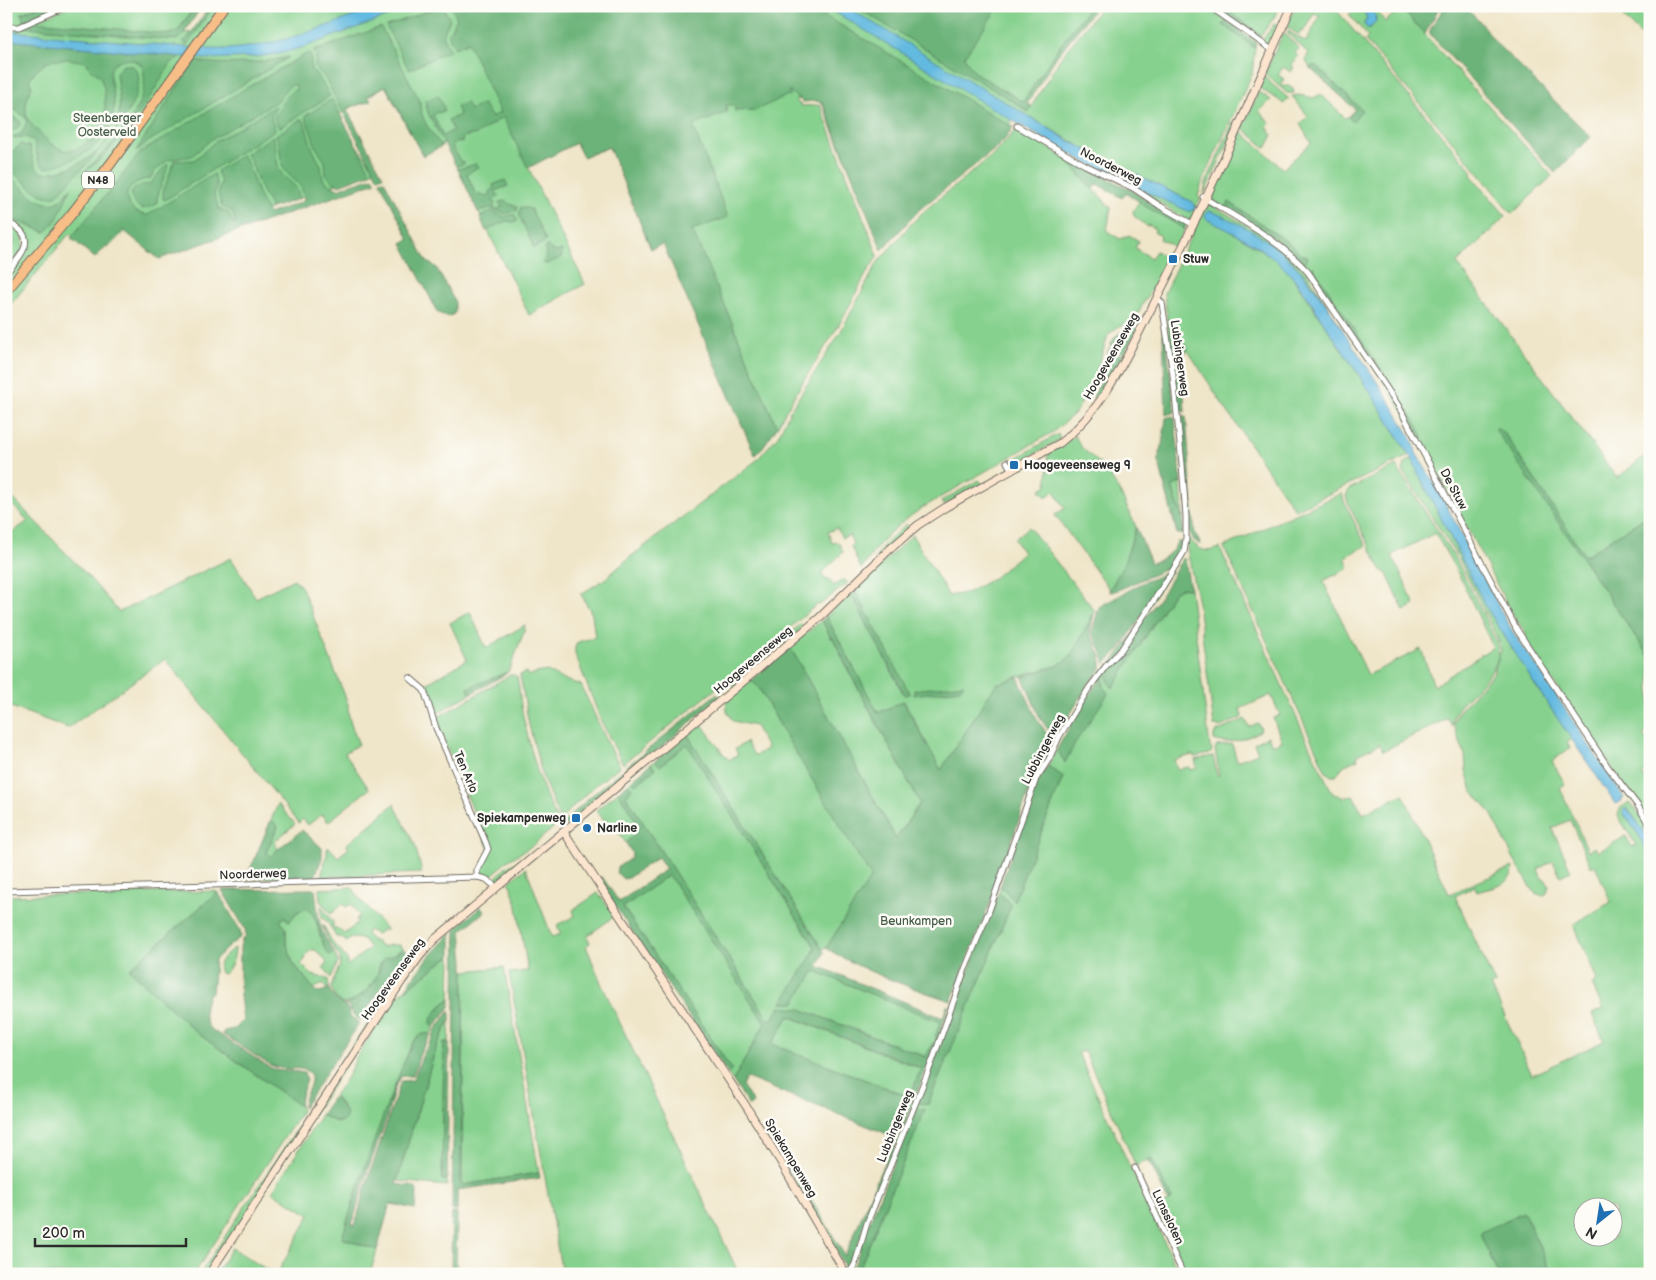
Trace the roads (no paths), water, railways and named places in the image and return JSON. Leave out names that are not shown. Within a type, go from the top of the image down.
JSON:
[{"type":"highway","name":"N48","points":[[6,292],[93,187],[184,64],[224,6]]},
{"type":"main road","name":"Hoogeveenseweg","points":[[209,1274],[402,981],[420,956],[442,933],[818,619],[890,549],[918,525],[946,507],[1060,443],[1087,418],[1115,378],[1194,225],[1292,6]]},
{"type":"main road","name":"Spiekampenweg","points":[[564,832],[746,1106],[848,1274]]},
{"type":"street","points":[[6,26],[19,27],[67,6]]},
{"type":"street","points":[[1209,6],[1272,50]]},
{"type":"street","name":"Noorderweg","points":[[1018,126],[1085,165],[1133,188],[1194,225]]},
{"type":"street","name":"De Stuw","points":[[1205,198],[1273,240],[1308,272],[1398,406],[1517,630],[1608,767],[1638,806],[1650,826]]},
{"type":"street","points":[[6,222],[21,230],[26,242],[22,254],[6,273]]},
{"type":"street","name":"Lubbingerweg","points":[[848,1274],[855,1264],[867,1223],[932,1062],[1036,779],[1089,688],[1121,650],[1184,552],[1186,533],[1182,464],[1173,375],[1162,303],[1157,298]]},
{"type":"street","points":[[1007,462],[1012,471]]},
{"type":"street","name":"Ten Arlo","points":[[410,678],[424,690],[436,728],[486,843],[487,851],[478,867],[477,877]]},
{"type":"street","points":[[477,877],[486,878],[497,888]]},
{"type":"street","name":"Noorderweg","points":[[6,891],[477,877]]},
{"type":"street","name":"Lunssloten","points":[[1135,1168],[1183,1274]]},
{"type":"water","points":[[381,6],[416,6],[307,46],[283,53],[255,57],[206,59],[6,40],[6,31],[208,49],[230,49],[274,42],[296,36]]},
{"type":"water","points":[[820,6],[845,6],[1073,143],[1194,203],[1195,211],[1192,209],[1190,212],[1084,161],[991,108],[838,14]]},
{"type":"water","points":[[1362,6],[1366,6],[1375,15],[1376,21],[1370,28],[1367,28],[1364,24],[1367,18]]},
{"type":"water","points":[[1209,211],[1258,234],[1275,247],[1305,276],[1329,309],[1400,419],[1414,444],[1416,453],[1439,491],[1519,642],[1624,798],[1622,801],[1615,804],[1535,685],[1485,605],[1418,473],[1411,455],[1409,455],[1369,390],[1305,294],[1288,272],[1264,251],[1206,219],[1205,215]]},
{"type":"water","points":[[1627,808],[1650,843],[1650,860],[1639,835],[1624,814],[1623,810]]},
{"type":"place","name":"Stuw","points":[[1173,259]]},
{"type":"place","name":"Hoogeveenseweg 9","points":[[1014,465]]},
{"type":"place","name":"Spiekampenweg","points":[[576,818]]},
{"type":"place","name":"Narline","points":[[587,828]]},
{"type":"park label","name":"Steenberger Oosterveld","points":[[107,125]]},
{"type":"park label","name":"Beunkampen","points":[[916,921]]}]
